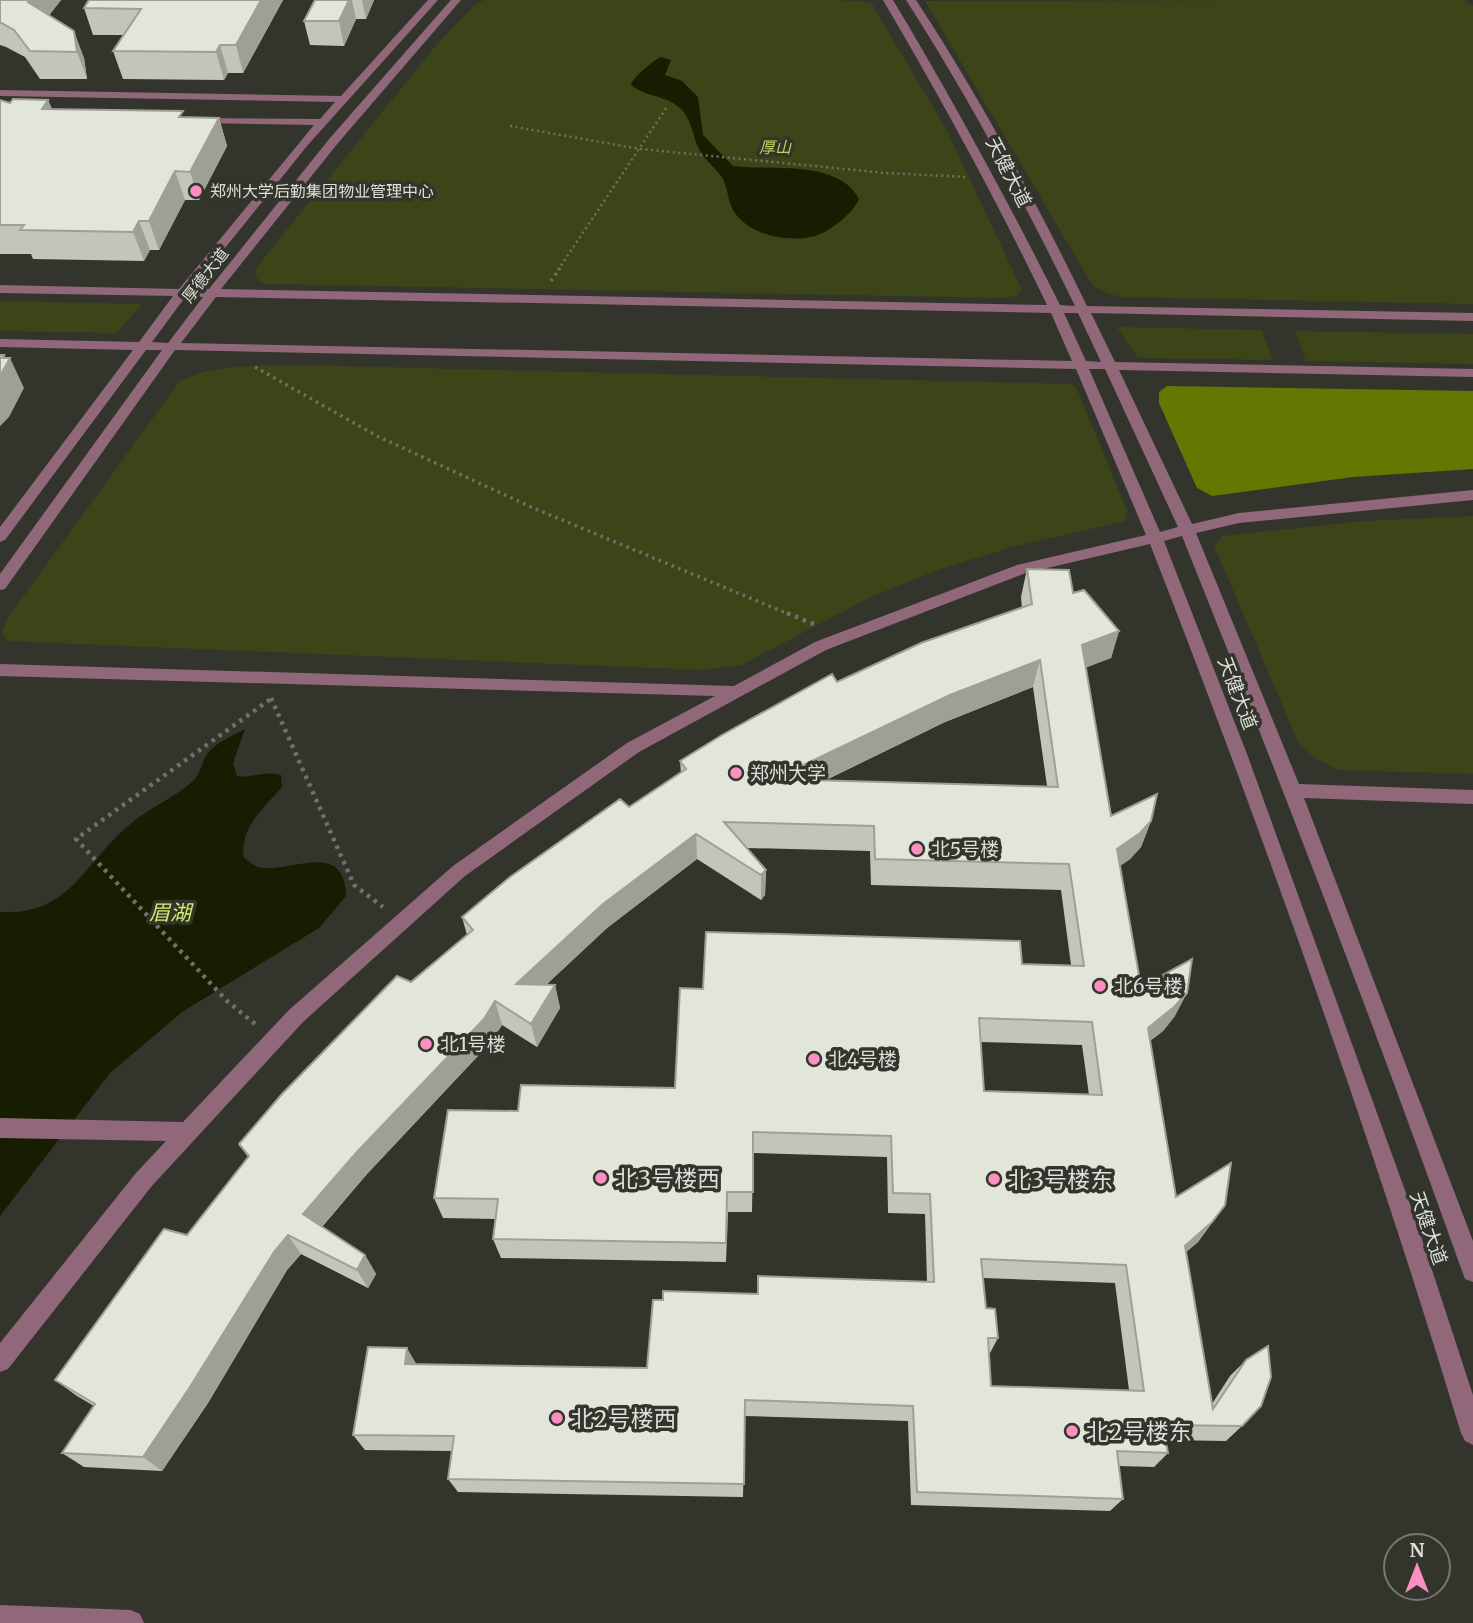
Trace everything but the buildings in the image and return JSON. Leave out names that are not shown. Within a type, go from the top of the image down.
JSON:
[{"type":"lane","name":"厚德大道","points":[[0,537],[183,292],[323,122],[433,0]]},
{"type":"lane","name":"厚德大道","points":[[0,585],[211,293],[327,147],[456,0]]},
{"type":"lane","name":"天健大道","points":[[888,0],[925,59],[989,178],[1108,423],[1154,534],[1224,714],[1359,1085],[1473,1433]]},
{"type":"lane","name":"天健大道","points":[[911,0],[979,112],[1083,310],[1186,528],[1293,791],[1405,1083],[1473,1271]]},
{"type":"lane","points":[[0,93],[344,99]]},
{"type":"lane","points":[[189,120],[323,122]]},
{"type":"lane","points":[[0,289],[1473,317]]},
{"type":"lane","points":[[0,344],[1473,373]]},
{"type":"lane","points":[[0,1361],[128,1195],[273,1037],[399,919],[488,846],[552,799],[637,743],[729,690],[842,635],[930,599],[1056,558],[1154,534],[1311,508],[1473,495]]},
{"type":"lane","points":[[0,670],[729,690]]},
{"type":"lane","points":[[1293,791],[1473,797]]},
{"type":"lane","points":[[0,1128],[184,1132]]},
{"type":"lane","points":[[0,1618],[131,1623]]},
{"type":"path","points":[[539,299],[667,107]]},
{"type":"path","points":[[510,125],[640,149],[886,173],[989,178]]},
{"type":"path","points":[[221,348],[377,436],[531,507],[842,635]]},
{"type":"path","points":[[273,1037],[227,1001],[76,839],[299,678]]},
{"type":"path","points":[[271,698],[354,884],[399,919]]},
{"type":"green space","name":"厚山","points":[[484,0],[825,0],[872,4],[947,131],[1022,290],[1016,296],[1005,298],[267,284],[259,281],[255,275],[256,268],[438,43],[476,4]]},
{"type":"green space","points":[[1465,0],[1473,6],[1473,304],[1122,297],[1093,286],[925,1]]},
{"type":"green space","points":[[0,301],[142,304],[117,333],[0,331]]},
{"type":"green space","points":[[1117,327],[1262,330],[1272,360],[1138,358]]},
{"type":"green space","points":[[1295,331],[1473,334],[1473,364],[1306,361]]},
{"type":"green space","points":[[299,365],[1071,384],[1077,389],[1127,511],[1125,521],[1012,547],[938,570],[871,597],[741,665],[703,670],[7,641],[2,632],[7,619],[179,382],[222,368]]},
{"type":"green space","points":[[1167,386],[1473,391],[1473,469],[1353,477],[1212,496],[1197,488],[1159,403],[1159,392]]},
{"type":"green space","points":[[1473,516],[1473,774],[1339,770],[1317,759],[1299,744],[1214,546],[1222,536],[1364,521]]},
{"type":"water","points":[[661,57],[671,60],[665,75],[682,81],[698,97],[703,135],[733,166],[820,172],[849,186],[859,199],[852,210],[828,230],[805,238],[782,238],[748,226],[733,210],[723,179],[697,145],[683,111],[671,102],[631,85],[644,69]]},
{"type":"water","name":"眉湖","points":[[245,729],[233,763],[237,776],[269,773],[281,775],[282,787],[249,828],[243,847],[244,858],[258,867],[270,868],[312,862],[325,863],[336,868],[343,878],[346,896],[319,928],[182,1012],[110,1073],[0,1216],[0,912],[24,911],[43,906],[59,897],[128,826],[194,780],[206,756],[214,747]]},
{"type":"place","name":"郑州大学后勤集团物业管理中心","points":[[196,191]]},
{"type":"place","name":"郑州大学","points":[[736,773]]},
{"type":"place","name":"北5号楼","points":[[917,849]]},
{"type":"place","name":"北6号楼","points":[[1100,986]]},
{"type":"place","name":"北1号楼","points":[[426,1044]]},
{"type":"place","name":"北4号楼","points":[[814,1059]]},
{"type":"place","name":"北3号楼西","points":[[601,1178]]},
{"type":"place","name":"北3号楼东","points":[[994,1179]]},
{"type":"place","name":"北2号楼西","points":[[557,1418]]},
{"type":"place","name":"北2号楼东","points":[[1072,1431]]}]
